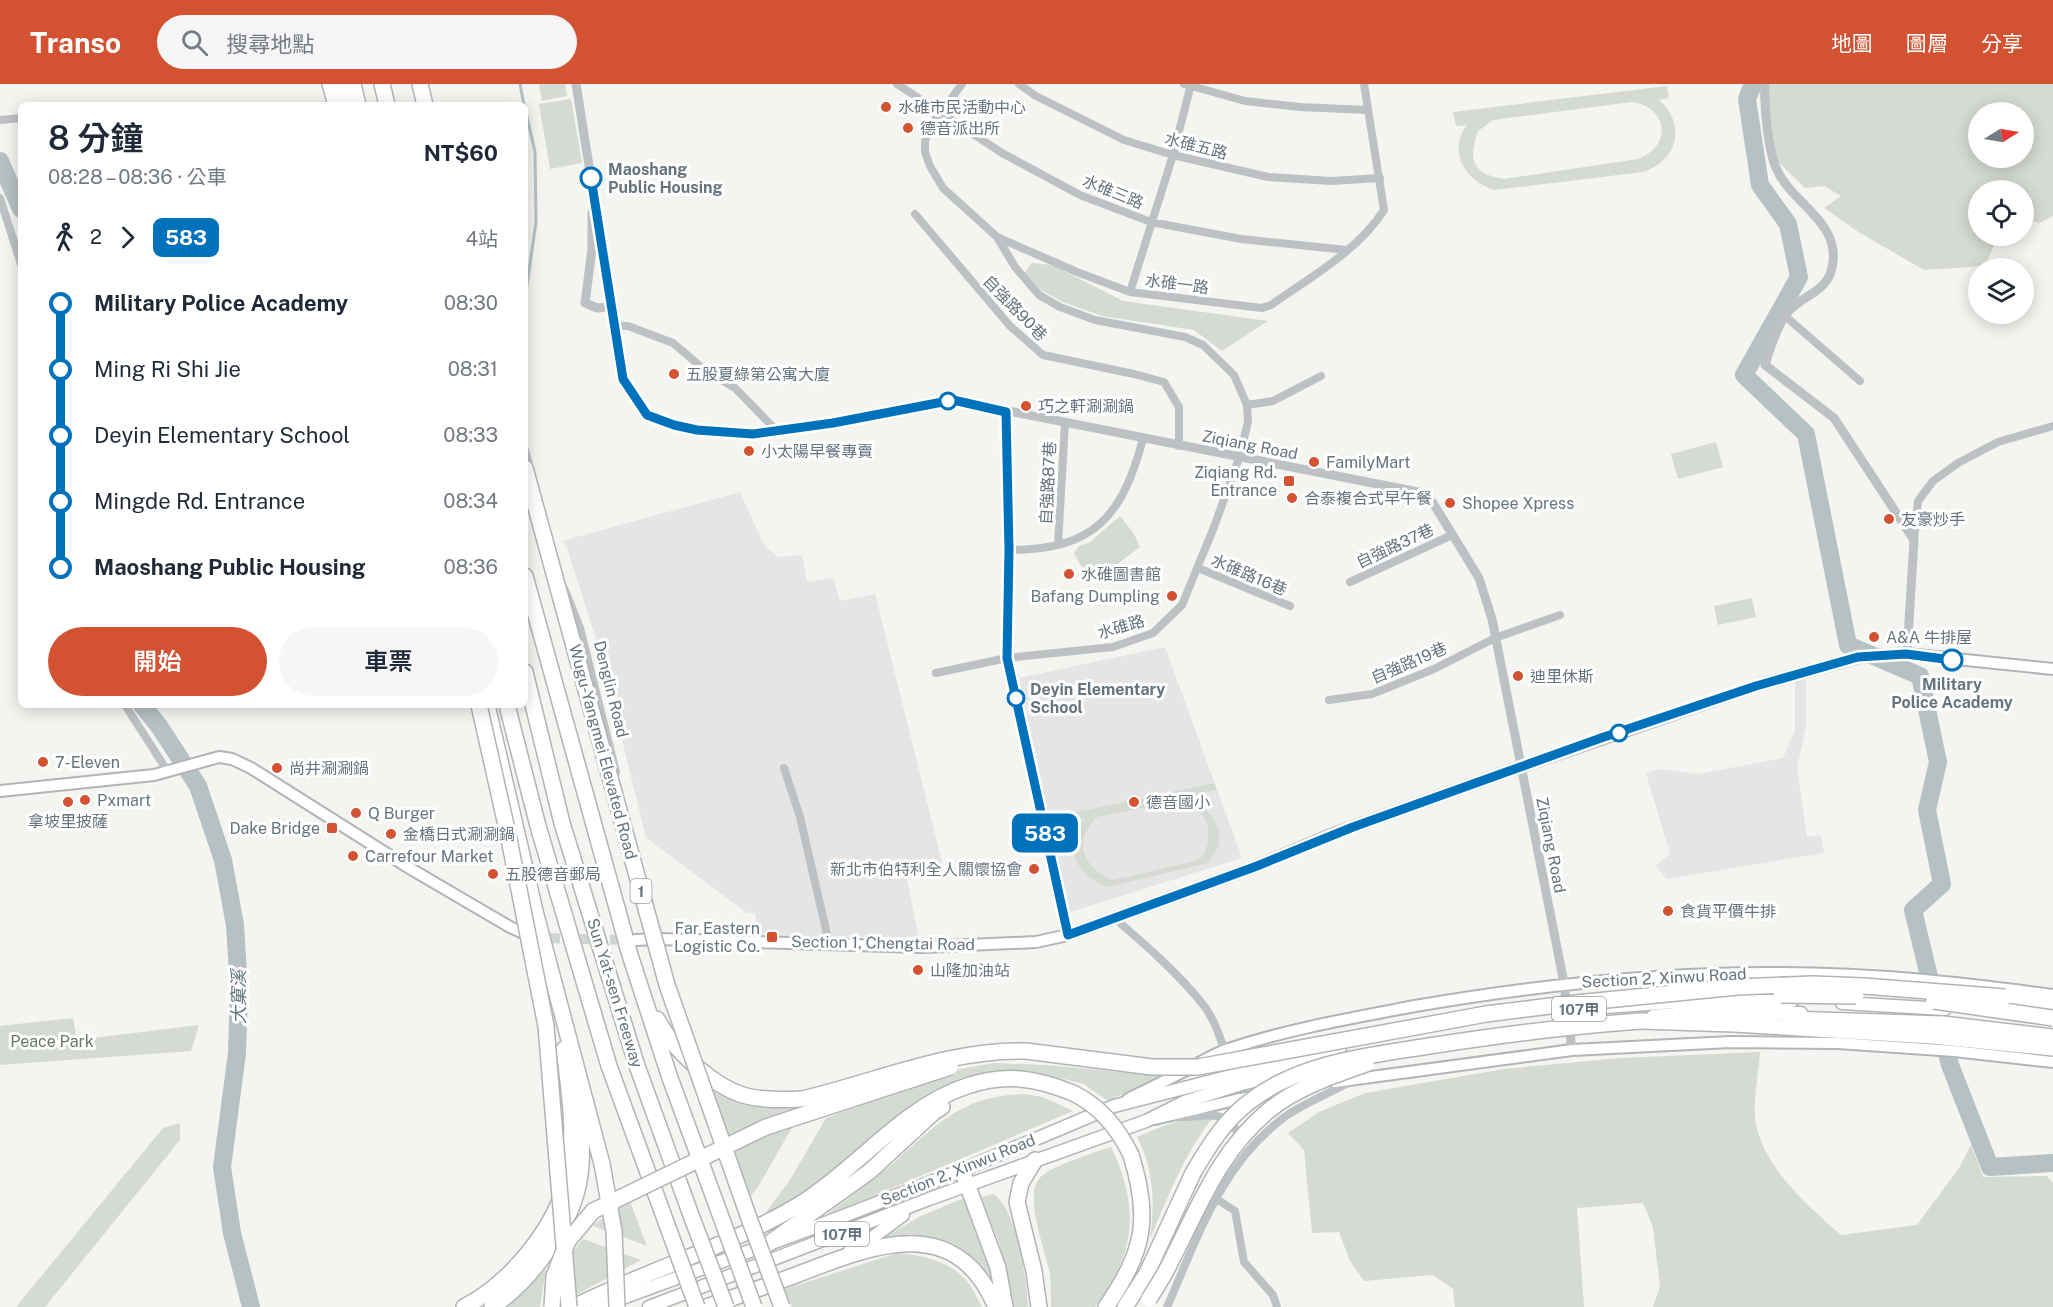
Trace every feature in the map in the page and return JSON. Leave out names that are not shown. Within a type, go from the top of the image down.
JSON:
[{"type":"highway","points":[[330,84],[335,102]]},
{"type":"highway","points":[[341,84],[346,102]]},
{"type":"highway","points":[[352,84],[357,102]]},
{"type":"highway","points":[[382,84],[386,102]]},
{"type":"highway","points":[[420,84],[424,102]]},
{"type":"highway","name":"Wugu-Yangmei Elevated Road","points":[[528,479],[667,985],[782,1307]]},
{"type":"highway","points":[[528,586],[670,1078],[754,1307]]},
{"type":"highway","name":"Sun Yat-sen Freeway","points":[[528,684],[562,823],[636,1063],[726,1307]]},
{"type":"highway","points":[[480,708],[546,1026],[569,1307]]},
{"type":"highway","points":[[488,708],[509,803],[602,1164],[614,1231],[617,1307]]},
{"type":"highway","name":"Sun Yat-sen Freeway","points":[[508,708],[538,826],[609,1066],[697,1307]]},
{"type":"highway","points":[[633,948],[643,990],[660,1026],[679,1049],[721,1086],[750,1097],[802,1099],[922,1065],[1006,1051],[1026,1051],[1163,1067],[1198,1067],[1486,1014],[1737,987],[1814,984],[1864,986],[2005,997],[2053,1004]]},
{"type":"highway","points":[[464,1307],[495,1287],[515,1269],[556,1209],[567,1178],[571,1146],[570,1110],[565,1051],[553,978]]},
{"type":"highway","points":[[492,1307],[504,1299],[532,1270],[555,1240],[569,1213],[580,1178],[583,1145],[579,1110],[553,978]]},
{"type":"highway","points":[[1637,998],[1737,995],[1865,996],[1943,1002],[2053,1020]]},
{"type":"highway","points":[[1125,1307],[1147,1274],[1193,1173],[1227,1121],[1271,1088],[1302,1073],[1380,1053],[1570,1027],[1688,1018],[1861,1020],[1943,1024],[2053,1035]]},
{"type":"highway","points":[[1641,1021],[1933,1036],[2053,1048]]},
{"type":"highway","points":[[1147,1303],[1171,1262],[1206,1187],[1239,1139],[1268,1110],[1310,1085],[1365,1064],[1427,1047]]},
{"type":"highway","points":[[552,1307],[554,1276],[568,1241],[593,1211],[766,1127],[952,1067],[1011,1057],[1150,1072],[1198,1073],[1244,1059]]},
{"type":"highway","points":[[574,1307],[751,1229],[805,1200],[917,1113],[946,1095],[988,1080],[1001,1078],[1038,1080],[1087,1100],[1120,1132],[1131,1155],[1142,1190],[1144,1213],[1137,1251],[1106,1307]]},
{"type":"highway","points":[[768,1244],[869,1172],[934,1112],[957,1099],[1023,1079]]},
{"type":"highway","points":[[1035,1160],[1021,1183],[1017,1202],[1034,1270],[1039,1307]]},
{"type":"highway","points":[[962,1170],[998,1268],[1005,1307]]},
{"type":"highway","points":[[706,1307],[828,1263],[894,1243],[928,1245],[953,1253],[973,1268],[996,1307]]},
{"type":"main road","name":"Section 1, Chengtai Road","points":[[633,948],[658,939],[923,947],[1036,942],[1068,935],[1257,866],[1333,834],[1520,767],[1786,677],[1858,657],[1906,654],[2053,669]]},
{"type":"main road","points":[[0,791],[97,782],[168,772],[211,758],[231,759],[251,768],[411,869],[510,927],[535,938]]},
{"type":"main road","points":[[1715,974],[1831,1002]]},
{"type":"main road","name":"Section 2, Xinwu Road","points":[[598,1307],[962,1170],[1114,1106],[1224,1050],[1352,1018],[1467,997],[1563,983],[1715,974],[1849,975],[1961,983],[2053,994]]},
{"type":"main road","name":"Section 2, Xinwu Road","points":[[649,1307],[1035,1160],[1146,1121],[1184,1102],[1319,1064],[1568,1016],[1737,1000],[1913,1006],[2053,1020]]},
{"type":"main road","name":"Section 2, Xinwu Road","points":[[1114,1106],[1317,1053],[1479,1021],[1688,1013],[1831,1013],[1944,1020],[2053,1035]]},
{"type":"main road","name":"Section 2, Xinwu Road","points":[[1146,1121],[1235,1100],[1359,1077],[1572,1050],[1730,1042],[1838,1043],[1954,1051],[2053,1062]]},
{"type":"main road","points":[[828,1263],[869,1240],[915,1206]]},
{"type":"street","points":[[576,84],[611,307],[597,308],[585,303],[592,249],[591,181]]},
{"type":"street","name":"水碓三路","points":[[897,84],[1002,153],[1080,195],[1151,222],[1240,239],[1347,250]]},
{"type":"street","name":"水碓一路","points":[[962,84],[931,124],[925,141],[925,152],[930,166],[943,188],[997,237],[1015,267],[1039,295],[1060,307],[1095,320],[1185,337],[1203,345],[1234,375],[1247,405],[1248,422],[1239,458]]},
{"type":"street","name":"水碓五路","points":[[1019,84],[1036,96],[1124,140],[1173,155],[1268,177],[1331,181],[1380,178]]},
{"type":"street","name":"水碓一路","points":[[997,237],[1130,292],[1262,308],[1271,305],[1347,250],[1377,221],[1384,210],[1364,84]]},
{"type":"street","points":[[1765,84],[1764,112],[1776,168],[1787,188],[1814,213],[1826,229],[1833,246],[1833,262],[1827,281],[1819,291],[1796,304],[1785,316],[1771,344],[1765,365],[1834,418],[1914,540]]},
{"type":"street","points":[[1130,292],[1173,155],[1189,85],[1245,100],[1300,107],[1368,110]]},
{"type":"street","points":[[3,120],[18,118]]},
{"type":"street","points":[[0,198],[18,255]]},
{"type":"street","name":"自強路90巷","points":[[915,214],[1010,326],[1043,355],[1164,382],[1179,407],[1179,446]]},
{"type":"street","name":"Ziqiang Road","points":[[611,307],[623,379],[647,415],[674,425],[697,430],[753,434],[778,432],[953,400],[1423,493],[1430,498],[1479,578],[1492,619],[1563,983],[1572,1050]]},
{"type":"street","points":[[1785,316],[1860,381]]},
{"type":"street","points":[[614,326],[628,326],[673,343],[706,370],[735,388],[778,432]]},
{"type":"street","points":[[1247,405],[1273,401],[1321,376]]},
{"type":"street","points":[[1006,412],[1009,550],[1007,658],[1068,935]]},
{"type":"street","name":"自強路87巷","points":[[1058,545],[1065,423]]},
{"type":"street","points":[[1906,654],[1918,501],[1933,481],[1958,463],[1998,442],[2053,426]]},
{"type":"street","points":[[1009,550],[1058,545],[1093,530],[1108,518],[1128,484],[1143,439]]},
{"type":"street","name":"水碓路","points":[[936,674],[1007,658],[1113,647],[1154,633],[1182,605],[1239,458]]},
{"type":"street","name":"Denglin Road","points":[[528,461],[559,573],[580,628],[658,939]]},
{"type":"street","name":"自強路37巷","points":[[1350,582],[1452,535]]},
{"type":"street","name":"水碓路16巷","points":[[1198,568],[1290,606]]},
{"type":"street","name":"自強路19巷","points":[[1329,700],[1372,694],[1434,669],[1495,638],[1560,615]]},
{"type":"street","points":[[126,708],[168,772]]},
{"type":"street","points":[[784,768],[800,817],[829,943]]},
{"type":"street","points":[[1114,918],[1153,951],[1206,1008],[1217,1029],[1224,1050]]},
{"type":"street","points":[[1167,1307],[1215,1198],[1243,1156],[1266,1131],[1288,1114],[1359,1077]]},
{"type":"street","points":[[1170,1116],[1195,1118],[1214,1115],[1229,1119],[1238,1131],[1243,1145],[1243,1156]]},
{"type":"street","points":[[1215,1198],[1235,1211],[1244,1262],[1273,1295],[1277,1307]]},
{"type":"shaded area","points":[[740,492],[764,545],[778,557],[802,555],[807,582],[833,578],[840,601],[875,594],[942,863],[905,871],[919,937],[759,936],[755,913],[747,913],[646,838],[601,654],[566,545],[562,541]]},
{"type":"shaded area","name":"德音國小","points":[[1165,647],[1242,858],[1067,913],[1019,678]]},
{"type":"shaded area","points":[[1806,678],[1806,727],[1797,767],[1807,837],[1821,835],[1824,853],[1667,879],[1656,866],[1670,854],[1646,773],[1659,769],[1699,774],[1783,758],[1795,730],[1795,682]]},
{"type":"green space","points":[[539,84],[565,84],[567,96],[542,101]]},
{"type":"green space","points":[[1761,84],[2053,84],[2053,216],[2039,223],[2034,222],[2034,180],[1968,180],[1968,246],[1994,246],[1988,258],[1968,258],[1968,267],[1924,270],[1860,233],[1824,208],[1841,196],[1824,186],[1805,188],[1774,158],[1759,93]]},
{"type":"green space","points":[[1667,86],[1669,98],[1659,100],[1673,120],[1675,141],[1671,151],[1664,159],[1643,172],[1494,190],[1475,180],[1462,164],[1459,145],[1461,135],[1467,125],[1456,126],[1453,112]],"holes":[[[1632,102],[1644,105],[1653,111],[1662,128],[1657,145],[1638,159],[1504,179],[1493,177],[1479,169],[1473,158],[1478,131],[1493,120]]]},
{"type":"green space","points":[[571,99],[582,163],[550,169],[539,104]]},
{"type":"green space","points":[[1032,263],[1052,265],[1123,301],[1268,321],[1222,351],[1194,330],[1102,316],[1063,302],[1039,289],[1023,275]]},
{"type":"green space","points":[[1716,442],[1723,467],[1678,479],[1671,454]]},
{"type":"green space","points":[[1120,516],[1134,534],[1140,547],[1120,562],[1100,583],[1081,566],[1074,553],[1079,546],[1090,542]]},
{"type":"green space","points":[[1752,598],[1756,617],[1718,625],[1714,606]]},
{"type":"green space","points":[[1215,783],[1216,790],[1190,796],[1213,818],[1217,826],[1219,844],[1207,863],[1108,887],[1087,875],[1077,862],[1072,847],[1073,839],[1085,817],[1069,821],[1067,814]],"holes":[[[1181,800],[1190,804],[1206,820],[1209,835],[1205,853],[1195,861],[1113,880],[1103,875],[1088,861],[1083,844],[1089,826],[1097,817]]]},
{"type":"green space","name":"Peace Park","points":[[73,1018],[77,1040],[199,1025],[191,1051],[0,1065],[0,1026]]},
{"type":"green space","points":[[1760,1052],[1755,1117],[1766,1151],[1775,1168],[1787,1183],[1841,1235],[1917,1225],[1959,1168],[1971,1145],[1983,1177],[2047,1176],[2053,1183],[2053,1307],[1653,1307],[1660,1287],[1653,1227],[1643,1203],[1577,1208],[1584,1307],[1455,1307],[1453,1289],[1433,1275],[1364,1281],[1350,1261],[1339,1232],[1312,1233],[1304,1150],[1288,1133],[1319,1112],[1365,1093],[1504,1069],[1621,1058]]},
{"type":"green space","points":[[995,1063],[1046,1065],[1161,1076],[1108,1101],[1084,1084],[1035,1072],[1012,1071],[924,1099],[902,1113],[820,1181],[764,1215],[790,1180],[826,1118],[959,1069]]},
{"type":"green space","points":[[709,1089],[734,1101],[756,1107],[778,1108],[805,1105],[758,1187],[749,1198]]},
{"type":"green space","points":[[1024,1094],[1043,1097],[1073,1111],[822,1218],[875,1178],[951,1115],[983,1100]]},
{"type":"green space","points":[[1221,1108],[1189,1154],[1150,1239],[1152,1187],[1147,1162],[1137,1137],[1163,1126]]},
{"type":"green space","points":[[180,1123],[180,1140],[45,1307],[16,1307],[163,1128]]},
{"type":"green space","points":[[1111,1147],[1126,1190],[1129,1210],[1126,1249],[1119,1268],[1109,1288],[1095,1307],[1051,1307],[1050,1274],[1037,1225],[1035,1187],[1039,1179],[1052,1169]]},
{"type":"green space","points":[[993,1194],[1008,1213],[1014,1229],[1023,1263],[1028,1307],[1014,1307],[999,1242],[980,1198]]},
{"type":"green space","points":[[964,1198],[994,1282],[976,1260],[952,1243],[909,1234],[864,1248],[923,1215]]},
{"type":"green space","points":[[630,1202],[647,1246],[593,1226],[603,1217]]},
{"type":"green space","points":[[583,1239],[641,1260],[574,1296],[573,1251]]},
{"type":"green space","points":[[897,1253],[924,1257],[957,1272],[972,1288],[982,1307],[792,1307],[785,1289]]},
{"type":"green space","points":[[546,1269],[540,1307],[503,1307]]},
{"type":"waterway","points":[[520,84],[523,102]]},
{"type":"waterway","points":[[1753,84],[1747,99],[1760,185],[1788,224],[1799,277],[1744,375],[1806,434],[1848,645],[1920,676],[1938,762],[1927,810],[1942,884],[1913,910],[1934,997]]},
{"type":"waterway","points":[[528,121],[535,152],[536,222],[528,278]]},
{"type":"waterway","name":"大窠溪","points":[[0,161],[18,202]]},
{"type":"waterway","name":"大窠溪","points":[[144,708],[159,726],[198,786],[223,860],[235,925],[239,989],[237,1053],[222,1167],[232,1233],[251,1307]]},
{"type":"waterway","points":[[1942,1033],[1950,1065],[1990,1167],[2053,1163]]},
{"type":"tunnel","points":[[535,938],[631,940]]},
{"type":"bus line","name":"583","points":[[591,178],[623,379],[647,415],[674,425],[697,430],[753,434],[833,423],[953,400],[1006,412],[1009,550],[1007,658],[1068,935],[1257,866],[1333,834],[1601,738],[1756,686],[1858,657],[1906,654],[1952,660]]},
{"type":"place","name":"水碓市民活動中心","points":[[886,107]]},
{"type":"place","name":"德音派出所","points":[[908,128]]},
{"type":"place","name":"Maoshang Public Housing","points":[[591,178]]},
{"type":"place","name":"五股夏綠第公寓大廈","points":[[674,374]]},
{"type":"place","name":"巧之軒涮涮鍋","points":[[1026,406]]},
{"type":"place","name":"小太陽早餐專賣","points":[[749,451]]},
{"type":"place","name":"FamilyMart","points":[[1314,462]]},
{"type":"place","name":"Ziqiang Rd. Entrance","points":[[1289,481]]},
{"type":"place","name":"合泰複合式早午餐","points":[[1292,498]]},
{"type":"place","name":"Shopee Xpress","points":[[1450,503]]},
{"type":"place","name":"友豪炒手","points":[[1889,519]]},
{"type":"place","name":"水碓圖書館","points":[[1069,574]]},
{"type":"place","name":"Bafang Dumpling","points":[[1172,596]]},
{"type":"place","name":"A&A 牛排屋","points":[[1874,637]]},
{"type":"place","name":"Military Police Academy","points":[[1952,660]]},
{"type":"place","name":"迪里休斯","points":[[1518,676]]},
{"type":"place","name":"Deyin Elementary School","points":[[1016,698]]},
{"type":"place","name":"7-Eleven","points":[[43,762]]},
{"type":"place","name":"尚井涮涮鍋","points":[[277,768]]},
{"type":"place","name":"Pxmart","points":[[85,800]]},
{"type":"place","name":"拿坡里披薩","points":[[68,802]]},
{"type":"place","name":"德音國小","points":[[1134,802]]},
{"type":"place","name":"Q Burger","points":[[356,813]]},
{"type":"place","name":"Dake Bridge","points":[[332,828]]},
{"type":"place","name":"金橋日式涮涮鍋","points":[[391,834]]},
{"type":"place","name":"Carrefour Market","points":[[353,856]]},
{"type":"place","name":"新北市伯特利全人關懷協會","points":[[1034,869]]},
{"type":"place","name":"五股德音郵局","points":[[493,874]]},
{"type":"place","name":"食貨平價牛排","points":[[1668,911]]},
{"type":"place","name":"Far Eastern Logistic Co.","points":[[772,937]]},
{"type":"place","name":"山隆加油站","points":[[918,970]]}]
